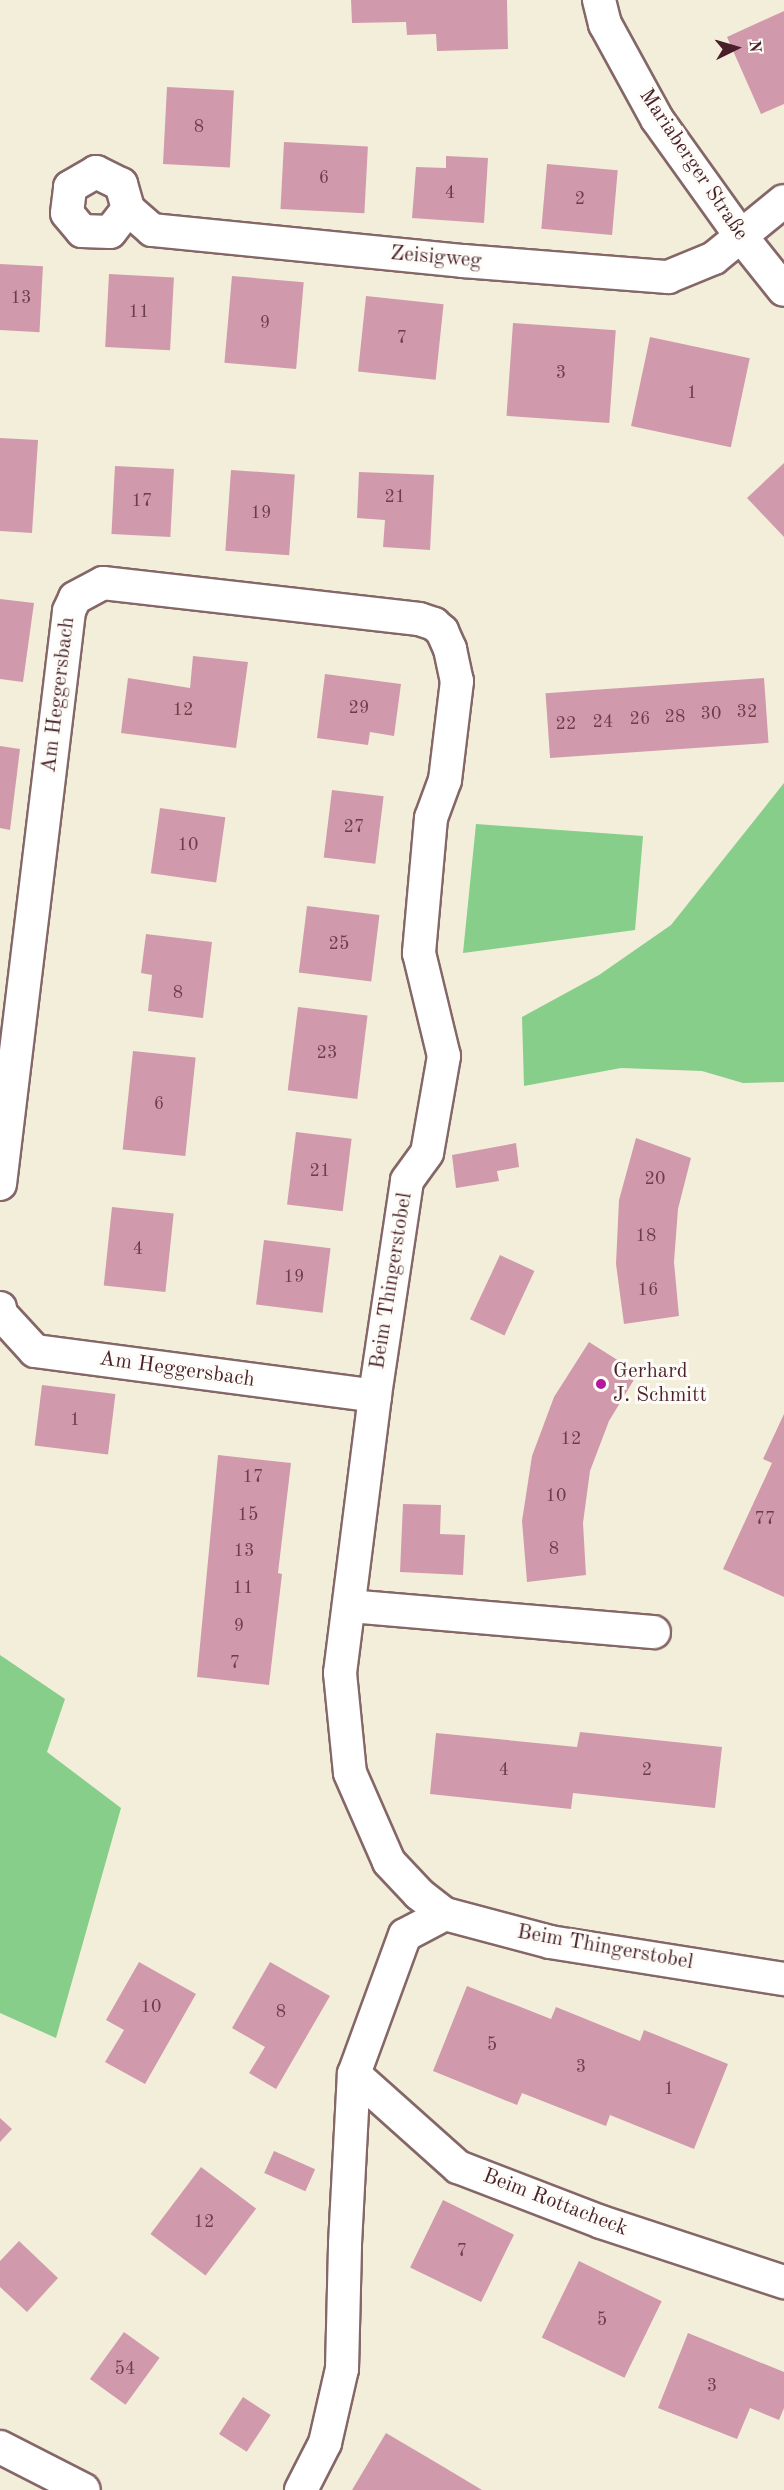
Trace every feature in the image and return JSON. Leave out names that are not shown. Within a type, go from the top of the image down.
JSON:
[{"type":"street","name":"Mariaberger Straße","points":[[599,0],[605,24],[657,119],[740,235],[784,290]]},
{"type":"street","name":"Zeisigweg","points":[[128,209],[152,230],[463,261],[668,277],[714,258],[784,201]]},
{"type":"street","name":"Am Heggersbach","points":[[0,1184],[69,611],[75,598],[103,583],[419,619],[434,624],[442,631],[450,649],[457,681]]},
{"type":"street","name":"Beim Thingerstobel","points":[[457,681],[445,780],[431,818],[419,952],[444,1056],[427,1153],[407,1181],[375,1396],[340,1673],[350,1773],[389,1862],[419,1894],[444,1914],[550,1942],[784,1978]]},
{"type":"street","name":"Am Heggersbach","points":[[0,1308],[1,1314],[35,1351],[375,1396]]},
{"type":"street","points":[[349,1606],[654,1632]]},
{"type":"street","points":[[301,2490],[325,2443],[342,2368],[345,2244],[354,2074],[405,1935],[444,1914]]},
{"type":"street","name":"Beim Rottacheck","points":[[354,2074],[458,2167],[601,2222],[784,2282]]},
{"type":"street","points":[[0,2447],[84,2490]]},
{"type":"green space","points":[[784,783],[784,1082],[743,1083],[702,1071],[621,1068],[524,1086],[522,1017],[599,975],[671,925]]},
{"type":"green space","points":[[476,824],[643,836],[635,930],[463,953]]},
{"type":"green space","points":[[0,1655],[65,1699],[47,1752],[121,1808],[56,2038],[0,2013]]},
{"type":"building","points":[[351,0],[507,0],[508,49],[437,51],[436,34],[407,35],[406,22],[352,23]]},
{"type":"building","points":[[784,11],[784,104],[761,114],[727,37]]},
{"type":"building","points":[[167,87],[234,91],[230,167],[163,164]]},
{"type":"building","points":[[284,142],[368,146],[364,213],[280,209]]},
{"type":"building","points":[[446,156],[488,158],[484,223],[412,218],[416,167],[446,168]]},
{"type":"building","points":[[547,164],[618,170],[612,235],[541,229]]},
{"type":"building","points":[[0,264],[43,266],[39,332],[0,330]]},
{"type":"building","points":[[109,274],[174,277],[170,350],[105,347]]},
{"type":"building","points":[[232,276],[304,282],[296,369],[224,363]]},
{"type":"building","points":[[366,296],[444,304],[436,380],[358,372]]},
{"type":"building","points":[[513,323],[616,330],[609,423],[507,416]]},
{"type":"building","points":[[650,337],[750,358],[731,447],[631,426]]},
{"type":"building","points":[[0,438],[38,440],[32,533],[0,531]]},
{"type":"building","points":[[784,463],[784,537],[747,498]]},
{"type":"building","points":[[115,466],[174,469],[170,537],[111,534]]},
{"type":"building","points":[[231,470],[295,474],[289,555],[225,551]]},
{"type":"building","points":[[359,472],[434,475],[430,550],[383,547],[385,520],[357,518]]},
{"type":"building","points":[[0,599],[34,603],[23,682],[0,679]]},
{"type":"building","points":[[193,656],[248,662],[236,748],[121,733],[128,678],[190,688]]},
{"type":"building","points":[[325,674],[401,684],[394,736],[370,732],[368,745],[317,738]]},
{"type":"building","points":[[764,678],[769,743],[550,758],[546,693]]},
{"type":"building","points":[[0,746],[20,749],[10,830],[0,828]]},
{"type":"building","points":[[332,790],[384,796],[375,864],[324,857]]},
{"type":"building","points":[[160,808],[225,817],[216,883],[151,873]]},
{"type":"building","points":[[307,906],[379,915],[371,981],[299,973]]},
{"type":"building","points":[[146,934],[212,942],[203,1018],[148,1011],[152,975],[141,973]]},
{"type":"building","points":[[298,1007],[367,1016],[357,1099],[288,1090]]},
{"type":"building","points":[[133,1051],[196,1058],[185,1156],[123,1149]]},
{"type":"building","points":[[296,1132],[352,1139],[343,1211],[287,1204]]},
{"type":"building","points":[[636,1138],[691,1158],[678,1209],[674,1262],[679,1316],[624,1324],[616,1264],[619,1200]]},
{"type":"building","points":[[516,1143],[519,1167],[497,1171],[499,1181],[456,1188],[452,1155]]},
{"type":"building","points":[[112,1207],[174,1213],[165,1292],[104,1286]]},
{"type":"building","points":[[264,1240],[331,1248],[323,1313],[256,1305]]},
{"type":"building","points":[[500,1255],[534,1271],[504,1335],[470,1319]]},
{"type":"building","points":[[589,1342],[638,1373],[609,1421],[590,1471],[583,1523],[586,1575],[527,1582],[522,1521],[532,1456],[554,1397]]},
{"type":"building","points":[[42,1385],[115,1394],[108,1455],[35,1446]]},
{"type":"building","points":[[784,1414],[784,1597],[723,1569],[772,1463],[763,1459]]},
{"type":"building","points":[[218,1455],[291,1463],[278,1573],[282,1574],[269,1685],[197,1677]]},
{"type":"building","points":[[403,1504],[441,1505],[440,1534],[465,1535],[463,1575],[400,1572]]},
{"type":"building","points":[[580,1732],[722,1747],[715,1808],[573,1793],[571,1809],[430,1794],[436,1733],[577,1747]]},
{"type":"building","points":[[139,1962],[196,1994],[145,2084],[105,2062],[124,2030],[106,2020]]},
{"type":"building","points":[[270,1962],[330,1996],[276,2089],[249,2073],[265,2047],[232,2028]]},
{"type":"building","points":[[467,1986],[551,2019],[556,2007],[640,2041],[644,2030],[728,2064],[694,2149],[610,2115],[606,2126],[522,2093],[517,2105],[433,2071]]},
{"type":"building","points":[[0,2118],[12,2129],[0,2142]]},
{"type":"building","points":[[274,2151],[315,2169],[305,2191],[264,2173]]},
{"type":"building","points":[[201,2167],[256,2209],[206,2276],[150,2234]]},
{"type":"building","points":[[443,2200],[514,2235],[481,2302],[410,2267]]},
{"type":"building","points":[[19,2241],[58,2278],[27,2312],[0,2287],[0,2261]]},
{"type":"building","points":[[579,2261],[662,2301],[624,2378],[542,2337]]},
{"type":"building","points":[[124,2332],[160,2358],[126,2405],[90,2379]]},
{"type":"building","points":[[688,2333],[784,2372],[784,2408],[779,2420],[750,2408],[737,2439],[658,2408]]},
{"type":"building","points":[[243,2397],[271,2415],[247,2452],[219,2434]]},
{"type":"building","points":[[386,2433],[442,2466],[482,2490],[352,2490]]},
{"type":"place","name":"Gerhard J. Schmitt","points":[[601,1384]]}]
